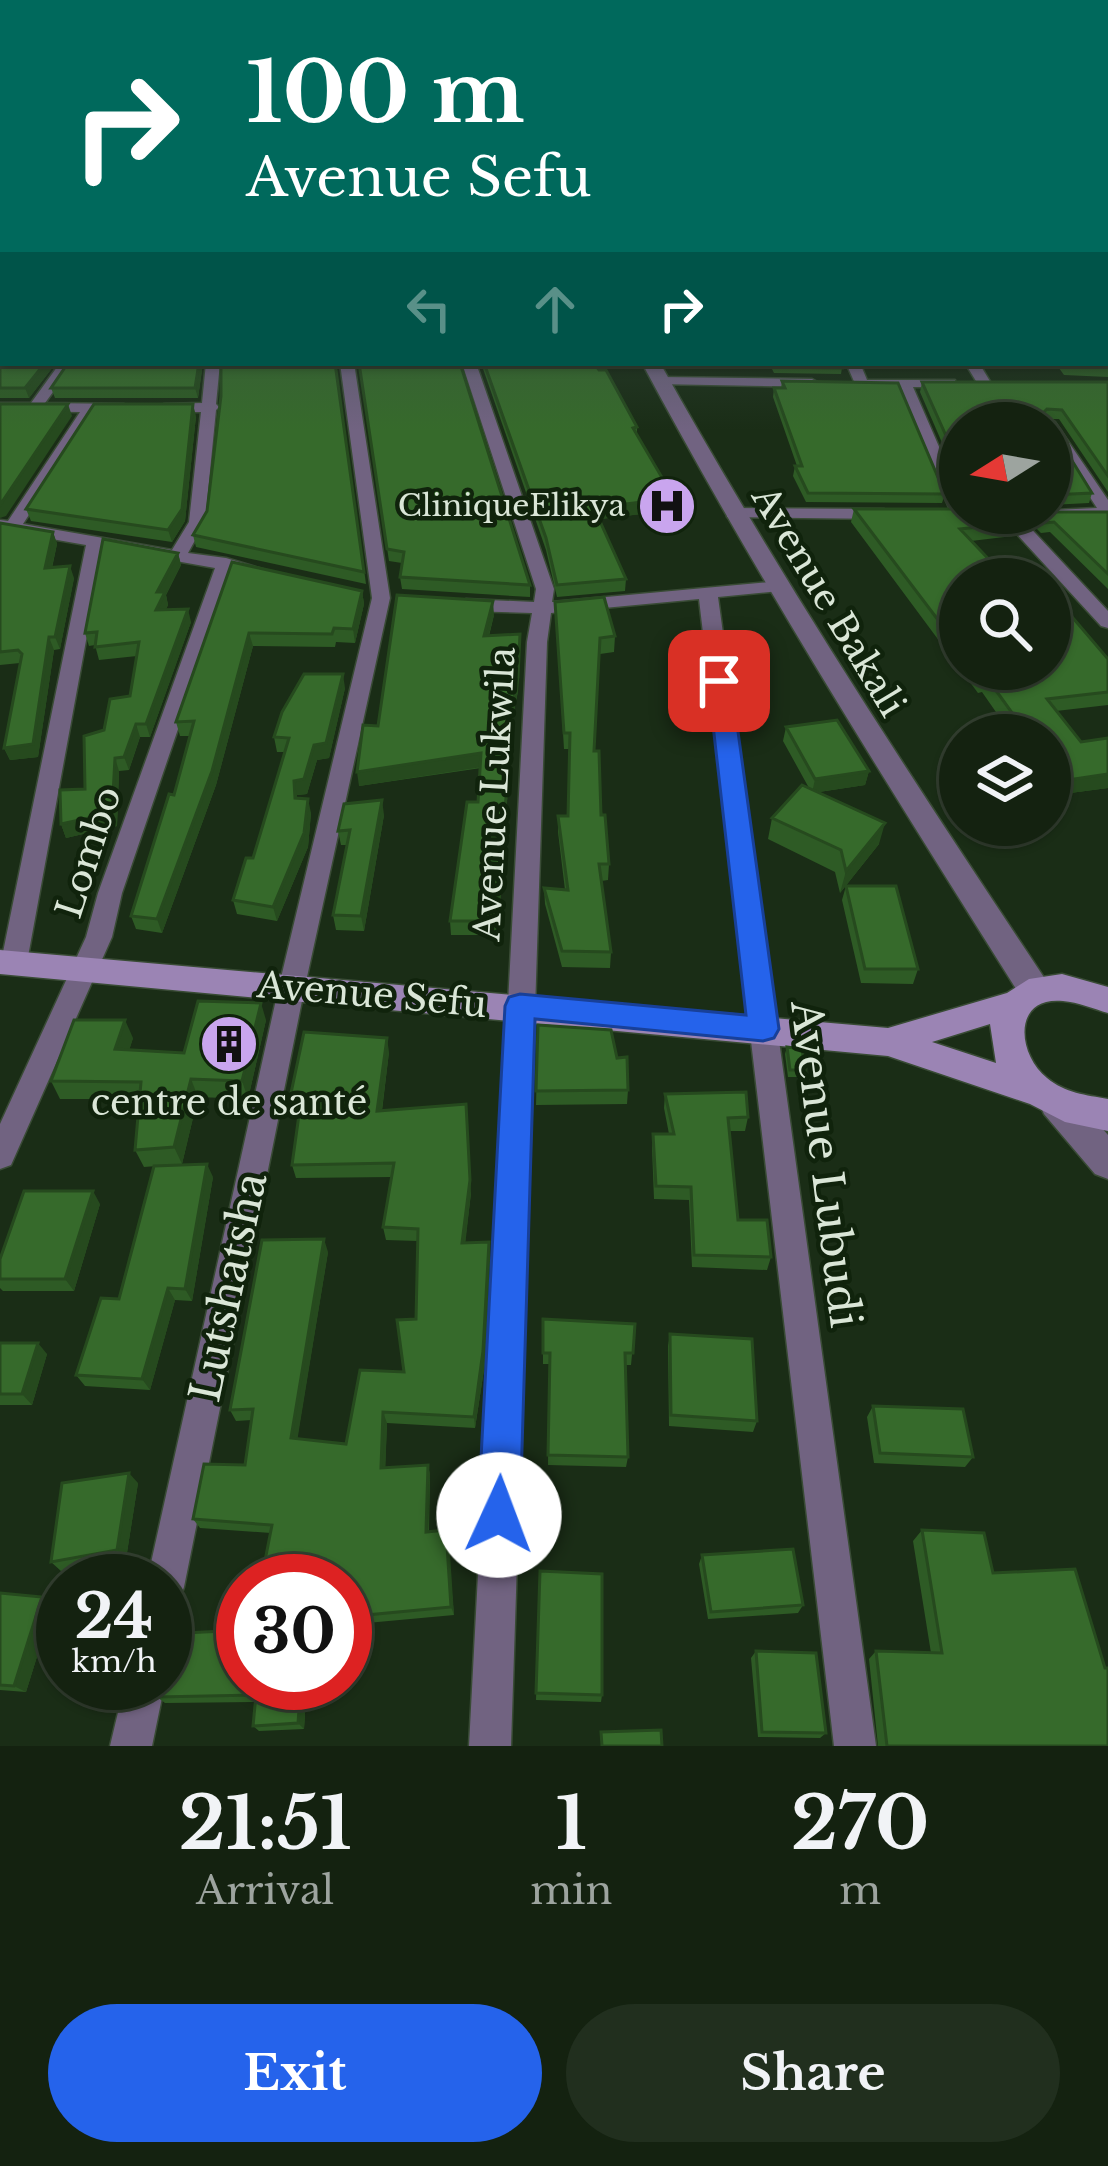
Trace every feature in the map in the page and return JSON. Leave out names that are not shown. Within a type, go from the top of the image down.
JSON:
[{"type":"main road","name":"Avenue Sefu","points":[[7,962],[888,1042],[1108,1115]]},
{"type":"main road","points":[[1049,1098],[1021,1076],[1002,1036],[1004,1018],[1024,998],[1072,988],[1108,1000]]},
{"type":"main road","name":"Avenue Sefu","points":[[888,1042],[1024,998]]},
{"type":"street","points":[[35,407],[65,366]]},
{"type":"street","points":[[179,553],[197,522],[213,366]]},
{"type":"street","points":[[347,366],[371,596],[404,600]]},
{"type":"street","name":"Avenue Lukwila","points":[[470,366],[545,589],[537,642],[490,1746]]},
{"type":"street","points":[[854,366],[861,383]]},
{"type":"street","points":[[974,366],[984,383]]},
{"type":"street","points":[[656,372],[861,383],[1004,383]]},
{"type":"street","name":"Avenue Bakali","points":[[656,372],[733,513],[1024,998]]},
{"type":"street","points":[[905,384],[939,463]]},
{"type":"street","points":[[0,407],[212,407]]},
{"type":"street","points":[[90,408],[7,525],[179,553],[284,576]]},
{"type":"street","points":[[1071,456],[1108,513]]},
{"type":"street","points":[[733,513],[915,514]]},
{"type":"street","points":[[1071,513],[1108,513]]},
{"type":"street","points":[[1027,534],[1108,622]]},
{"type":"street","points":[[7,962],[96,539]]},
{"type":"street","name":"Lombo","points":[[0,1156],[99,938],[226,562]]},
{"type":"street","points":[[451,604],[544,608],[780,586]]},
{"type":"street","name":"Avenue Lubudi","points":[[708,594],[855,1746]]},
{"type":"street","name":"Lutshatsha","points":[[172,1554],[371,596]]},
{"type":"street","points":[[1049,1098],[1108,1162]]},
{"type":"street","points":[[131,1746],[139,1710]]},
{"type":"building","points":[[0,366],[43,366],[25,388],[0,388]]},
{"type":"building","points":[[66,366],[199,366],[195,388],[51,388]]},
{"type":"building","points":[[221,366],[335,366],[364,572],[193,535],[207,511]]},
{"type":"building","points":[[359,366],[461,366],[530,585],[400,577],[404,552],[387,549]]},
{"type":"building","points":[[485,366],[596,366],[606,370],[674,498],[594,508],[626,579],[557,585],[546,538]]},
{"type":"building","points":[[841,366],[842,368],[774,367]]},
{"type":"building","points":[[782,381],[898,383],[939,480],[939,494],[808,493],[795,466],[802,466],[774,388],[785,388]]},
{"type":"building","points":[[922,382],[1108,382],[1108,476],[1071,423],[1071,402],[939,402],[939,420]]},
{"type":"building","points":[[0,404],[68,404],[0,505]]},
{"type":"building","points":[[94,404],[193,404],[182,509],[168,530],[26,509]]},
{"type":"building","points":[[1071,459],[1092,493],[1071,494]]},
{"type":"building","points":[[854,509],[939,509],[939,534],[965,534],[988,558],[939,558],[939,621]]},
{"type":"building","points":[[1108,512],[1108,574],[1066,534],[1071,534],[1071,513]]},
{"type":"building","points":[[0,523],[53,532],[45,568],[70,566],[55,637],[49,637],[33,744],[4,748],[22,654],[18,650],[0,652]]},
{"type":"building","points":[[103,539],[178,553],[157,592],[165,592],[156,610],[188,609],[146,724],[136,724],[124,757],[115,758],[112,813],[61,824],[60,790],[85,789],[84,736],[104,730],[110,699],[130,696],[139,642],[95,647],[97,632],[85,633]]},
{"type":"building","points":[[232,562],[362,591],[353,629],[334,628],[332,634],[249,633],[212,771],[157,919],[131,916],[169,794],[174,795],[194,721],[176,722]]},
{"type":"building","points":[[397,595],[493,601],[484,636],[520,634],[518,677],[505,742],[510,742],[497,921],[450,921],[467,802],[478,802],[481,753],[357,772],[363,725],[378,726]]},
{"type":"building","points":[[604,597],[615,636],[600,638],[594,751],[599,751],[601,815],[605,815],[609,864],[599,864],[611,952],[562,951],[544,888],[568,890],[558,816],[568,816],[570,733],[564,733],[555,602]]},
{"type":"building","points":[[1071,616],[1108,659],[1108,692],[1047,699],[1059,714],[1013,714],[996,690],[1071,690]]},
{"type":"building","points":[[304,674],[343,674],[326,743],[314,745],[304,779],[294,781],[295,798],[308,799],[304,833],[273,907],[233,900],[246,858],[253,858],[289,738],[274,737]]},
{"type":"building","points":[[837,720],[869,771],[815,779],[786,727]]},
{"type":"building","points":[[1071,729],[1081,742],[1108,738],[1108,774],[1071,780]]},
{"type":"building","points":[[802,785],[885,823],[846,871],[841,850],[772,818]]},
{"type":"building","points":[[382,800],[361,916],[333,915],[350,830],[338,831],[344,804]]},
{"type":"building","points":[[846,886],[896,886],[918,969],[865,969]]},
{"type":"building","points":[[198,1001],[261,1003],[242,1081],[191,1079],[174,1147],[135,1150],[141,1082],[51,1081],[74,1020],[125,1020],[115,1049],[184,1053]]},
{"type":"building","points":[[538,1025],[611,1030],[617,1058],[627,1057],[628,1090],[536,1091]]},
{"type":"building","points":[[304,1032],[387,1038],[377,1111],[466,1104],[470,1180],[462,1243],[489,1242],[474,1417],[383,1412],[381,1468],[428,1465],[426,1532],[446,1530],[451,1607],[372,1614],[372,1554],[266,1554],[272,1525],[193,1519],[204,1464],[245,1465],[253,1409],[230,1410],[262,1240],[324,1239],[291,1438],[346,1444],[360,1370],[404,1372],[397,1320],[416,1319],[418,1229],[383,1227],[394,1163],[292,1165],[302,1093],[291,1093]]},
{"type":"building","points":[[787,1047],[802,1049],[805,1070],[790,1070]]},
{"type":"building","points":[[746,1092],[748,1117],[728,1118],[738,1220],[767,1220],[771,1257],[694,1255],[691,1187],[656,1186],[653,1134],[674,1134],[665,1094]]},
{"type":"building","points":[[207,1164],[185,1289],[168,1288],[142,1379],[76,1375],[101,1298],[119,1299],[154,1166]]},
{"type":"building","points":[[24,1191],[93,1191],[65,1279],[0,1279],[0,1259]]},
{"type":"building","points":[[543,1319],[635,1324],[633,1353],[625,1353],[628,1457],[548,1455],[550,1353],[543,1353]]},
{"type":"building","points":[[670,1334],[752,1339],[757,1421],[671,1415]]},
{"type":"building","points":[[0,1343],[38,1343],[22,1394],[0,1394]]},
{"type":"building","points":[[873,1406],[963,1409],[973,1457],[880,1453]]},
{"type":"building","points":[[129,1473],[117,1550],[52,1554],[62,1483]]},
{"type":"building","points":[[922,1530],[984,1533],[993,1573],[1075,1569],[1108,1668],[1108,1746],[887,1746],[876,1651],[942,1653]]},
{"type":"building","points":[[793,1549],[803,1605],[711,1612],[702,1555]]},
{"type":"building","points":[[540,1571],[602,1574],[602,1695],[536,1693]]},
{"type":"building","points":[[0,1593],[36,1596],[36,1616],[14,1686],[0,1685]]},
{"type":"building","points":[[216,1631],[216,1696],[192,1696],[192,1633]]},
{"type":"building","points":[[756,1651],[816,1653],[826,1733],[762,1732]]},
{"type":"building","points":[[255,1710],[299,1710],[298,1723],[253,1726]]},
{"type":"building","points":[[661,1730],[662,1746],[602,1746],[601,1732]]},
{"type":"place","name":"CliniqueElikya","points":[[667,506]]},
{"type":"place","name":"centre de santé","points":[[229,1044]]},
{"type":"route","points":[[499,1515],[520,1006],[763,1029],[719,681]]}]
